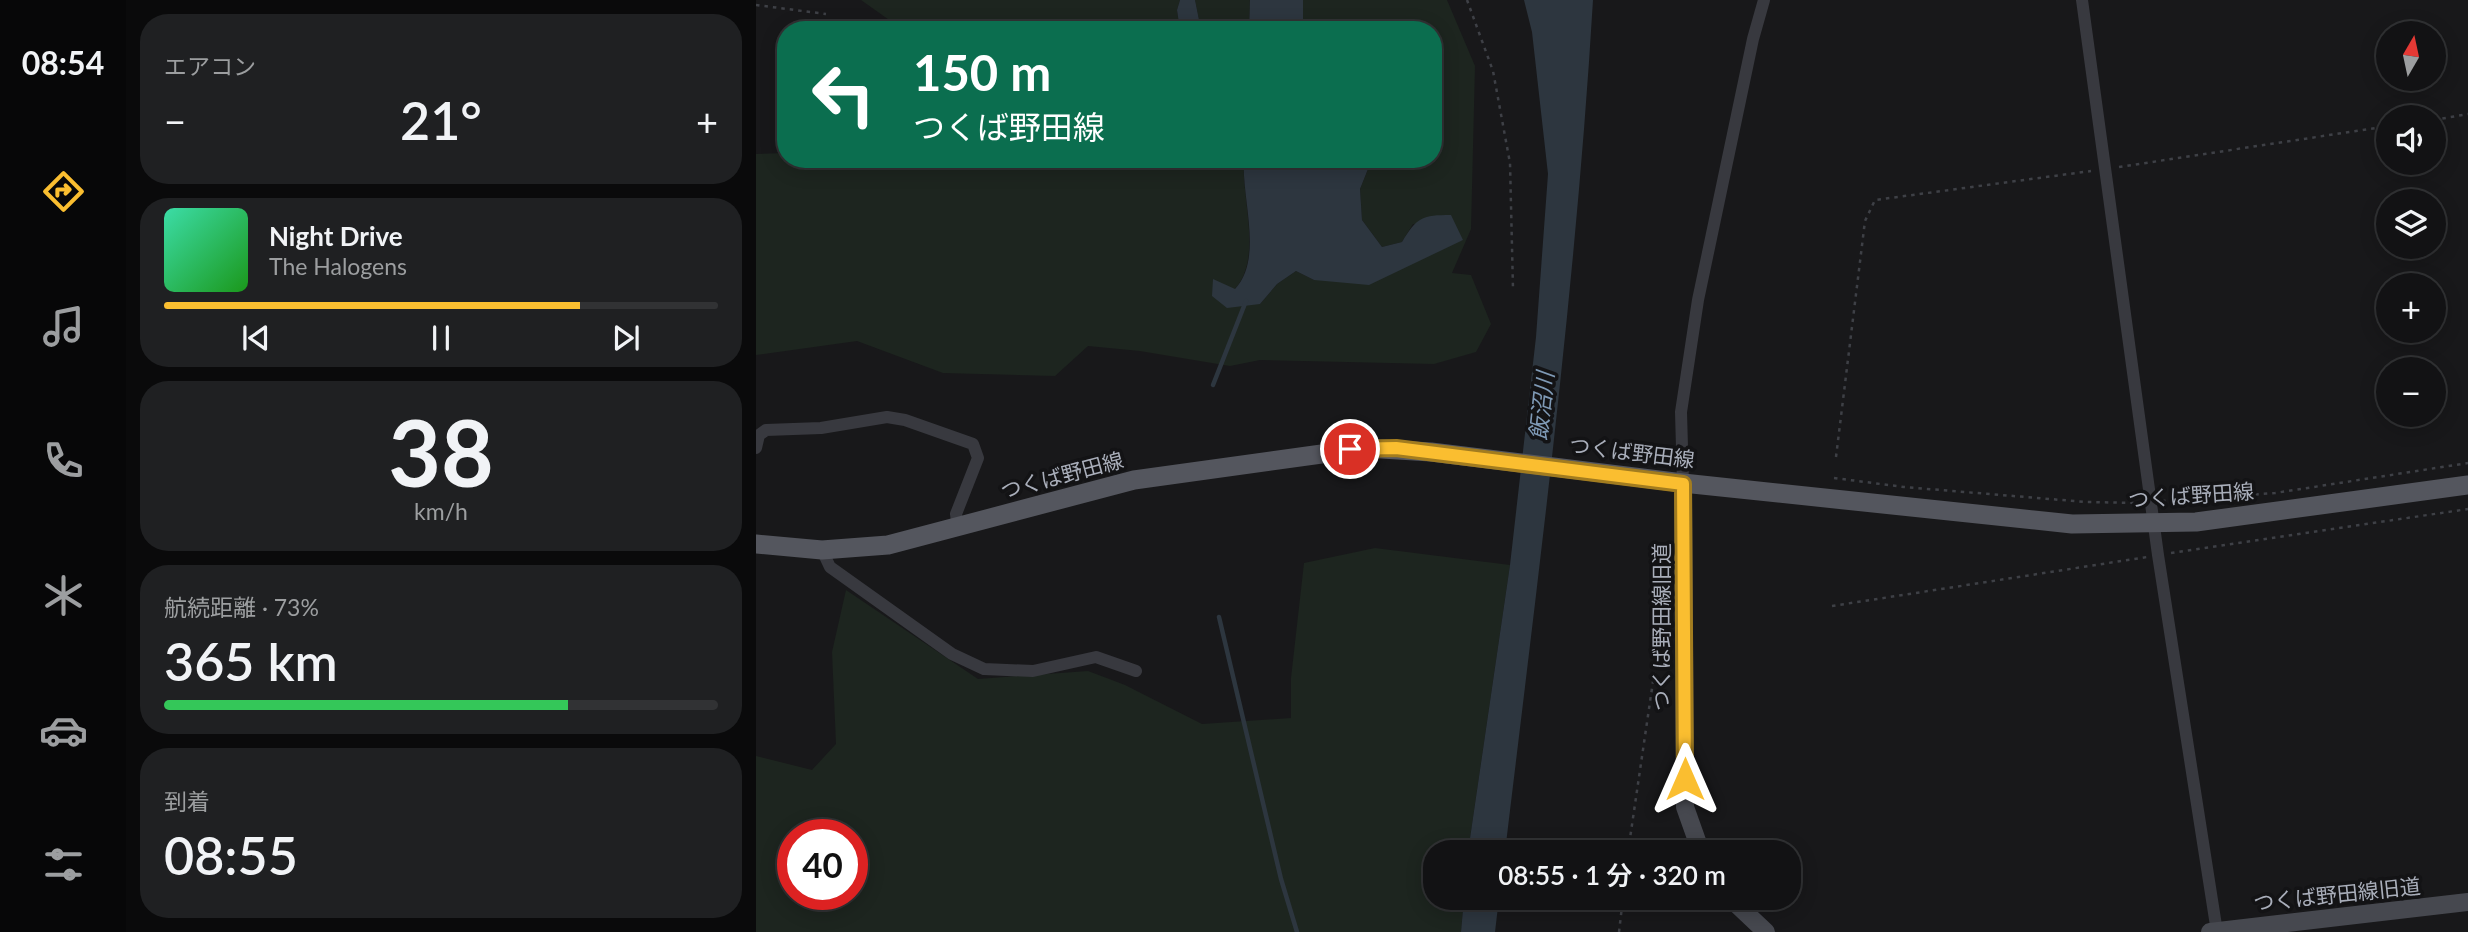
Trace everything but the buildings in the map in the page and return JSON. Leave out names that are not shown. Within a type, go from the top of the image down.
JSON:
[{"type":"main road","name":"つくば野田線","points":[[756,544],[822,550],[888,545],[958,529],[1134,480],[1335,450],[1396,448],[1683,484],[2007,519],[2133,525],[2196,522],[2468,485]]},
{"type":"street","points":[[1753,38],[1756,0]]},
{"type":"street","points":[[1683,484],[1681,412],[1698,300],[1753,38],[1764,0]]},
{"type":"street","points":[[2082,0],[2153,501],[2158,555],[2217,932]]},
{"type":"street","points":[[756,448],[759,435],[766,430],[821,428],[887,418],[905,420],[973,444],[978,458],[956,514],[958,529]]},
{"type":"street","name":"つくば野田線旧道","points":[[1683,484],[1685,807],[1697,840]]},
{"type":"street","points":[[822,550],[830,567],[952,654],[984,668],[1033,671],[1096,657],[1136,671]]},
{"type":"street","name":"つくば野田線旧道","points":[[2210,932],[2468,902]]},
{"type":"street","points":[[1743,910],[1766,932]]},
{"type":"path","points":[[1467,0],[1493,71],[1510,163],[1513,289]]},
{"type":"path","points":[[756,5],[826,14]]},
{"type":"path","points":[[2446,118],[2468,114]]},
{"type":"path","points":[[1836,457],[1865,221],[1875,200],[2107,169],[2376,128]]},
{"type":"path","points":[[1834,478],[1904,487],[2124,504],[2275,493],[2468,463]]},
{"type":"path","points":[[1832,606],[2468,509]]},
{"type":"path","points":[[1630,840],[1668,580],[1684,561]]},
{"type":"path","points":[[1619,932],[1622,910]]},
{"type":"shaded area","points":[[861,0],[1180,0],[1177,10],[1179,21],[891,21]]},
{"type":"shaded area","points":[[1195,0],[1250,0],[1249,21],[1199,21]]},
{"type":"shaded area","points":[[1303,0],[1447,0],[1475,66],[1471,229],[1452,273],[1471,275],[1491,324],[1476,352],[1434,364],[1260,360],[1230,366],[1140,351],[1088,346],[1055,376],[943,373],[857,341],[756,355],[756,154],[777,153],[777,168],[1244,168],[1249,227],[1248,261],[1235,289],[1260,304],[1277,284],[1296,271],[1314,280],[1463,240],[1413,224],[1402,242],[1382,247],[1362,220],[1360,189],[1368,168],[1442,168],[1442,21],[1303,21]]},
{"type":"shaded area","points":[[1375,548],[1510,565],[1470,840],[1423,840],[1423,910],[1463,910],[1461,932],[756,932],[756,756],[812,770],[836,744],[832,652],[846,590],[978,679],[1088,671],[1125,685],[1202,724],[1291,718],[1291,678],[1304,563]]},
{"type":"water","points":[[1180,0],[1195,0],[1199,21],[1179,21],[1177,10]]},
{"type":"water","points":[[1250,0],[1303,0],[1303,21],[1249,21]]},
{"type":"water","points":[[1524,0],[1593,0],[1567,320],[1506,840],[1470,840],[1510,565],[1536,337],[1548,174],[1532,32]]},
{"type":"water","points":[[1244,168],[1368,168],[1360,189],[1362,220],[1382,247],[1402,242],[1416,222],[1433,216],[1451,215],[1463,240],[1369,285],[1314,280],[1296,271],[1277,284],[1260,304],[1227,308],[1212,296],[1213,279],[1235,289],[1244,276],[1250,245]]},
{"type":"water","points":[[1463,910],[1498,910],[1495,932],[1461,932]]},
{"type":"waterway","name":"飯沼川","points":[[1213,385],[1246,301]]},
{"type":"waterway","name":"飯沼川","points":[[1219,617],[1281,879],[1297,932]]},
{"type":"route","points":[[1350,449],[1396,448],[1683,484],[1685,779]]}]
